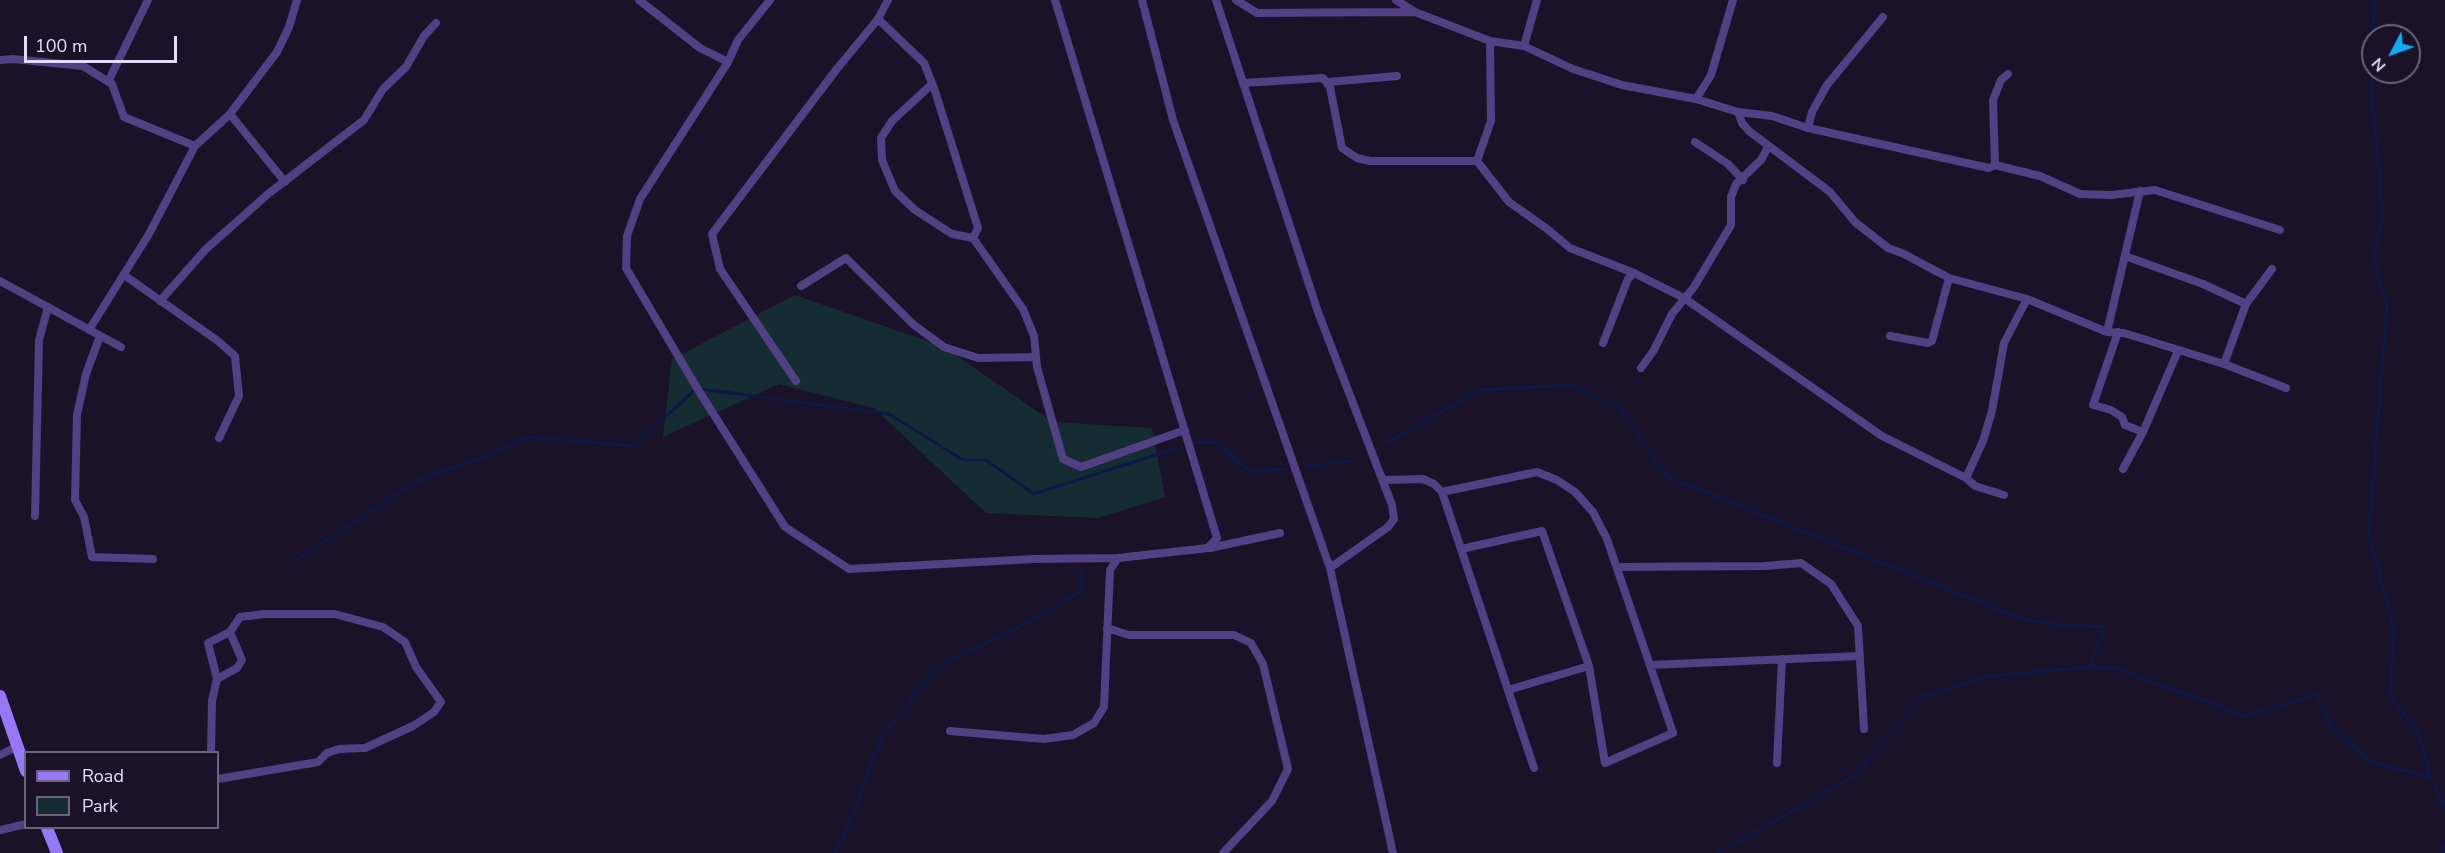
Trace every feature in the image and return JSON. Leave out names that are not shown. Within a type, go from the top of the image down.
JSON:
[{"type":"main road","points":[[0,696],[24,766]]},
{"type":"main road","points":[[47,829],[57,853]]},
{"type":"street","points":[[108,82],[148,0]]},
{"type":"street","points":[[89,330],[149,234],[195,146],[230,114],[277,52],[289,27],[297,0]]},
{"type":"street","points":[[639,0],[700,48],[728,62]]},
{"type":"street","points":[[770,0],[738,40],[728,62],[640,199],[627,236],[626,268],[697,388],[785,527],[849,569],[1034,559],[1118,558],[1208,548],[1280,533]]},
{"type":"street","points":[[796,381],[720,270],[712,234],[836,70],[878,19],[888,0]]},
{"type":"street","points":[[1055,0],[1217,538],[1208,548]]},
{"type":"street","points":[[1142,0],[1173,120],[1330,568],[1393,853]]},
{"type":"street","points":[[1216,0],[1318,312],[1383,480],[1394,519],[1388,527],[1330,568]]},
{"type":"street","points":[[1238,0],[1257,13],[1415,12]]},
{"type":"street","points":[[1396,0],[1415,12],[1490,41],[1524,46],[1573,69],[1622,85],[1696,99],[1738,112],[1772,116],[1808,128],[1989,168],[1995,165],[2040,176],[2080,194],[2111,195],[2155,190],[2280,230]]},
{"type":"street","points":[[1524,46],[1537,0]]},
{"type":"street","points":[[1696,99],[1711,75],[1733,0]]},
{"type":"street","points":[[1808,128],[1812,112],[1827,86],[1883,18]]},
{"type":"street","points":[[878,19],[924,63],[978,228],[973,238]]},
{"type":"street","points":[[160,301],[206,249],[285,182],[364,120],[383,89],[406,67],[424,36],[436,23]]},
{"type":"street","points":[[1477,161],[1491,121],[1490,41]]},
{"type":"street","points":[[0,60],[79,64],[108,82],[116,90],[124,117],[195,146]]},
{"type":"street","points":[[1995,165],[1993,100],[2001,80],[2008,74]]},
{"type":"street","points":[[1328,82],[1397,76]]},
{"type":"street","points":[[1243,83],[1323,78],[1328,82],[1342,147],[1357,158],[1370,161],[1477,161]]},
{"type":"street","points":[[932,84],[892,121],[881,138],[882,160],[895,191],[915,210],[952,234],[973,238],[1023,309],[1034,336],[1036,357],[1063,459],[1081,467],[1185,430]]},
{"type":"street","points":[[1738,112],[1742,123],[1768,147],[1830,192],[1867,234],[1888,248],[1949,279],[2027,299],[2107,332],[2118,332],[2224,364],[2286,388]]},
{"type":"street","points":[[230,114],[285,182]]},
{"type":"street","points":[[1695,142],[1728,164],[1743,180]]},
{"type":"street","points":[[1641,368],[1731,225],[1731,197],[1736,184],[1743,180],[1761,160],[1768,147]]},
{"type":"street","points":[[1477,161],[1509,202],[1570,248],[1634,273],[1684,298],[1882,436],[1966,478],[1976,486],[2004,495]]},
{"type":"street","points":[[2107,332],[2140,190]]},
{"type":"street","points":[[2125,256],[2203,284],[2246,304]]},
{"type":"street","points":[[801,286],[846,258],[914,325],[944,347],[978,358],[1036,357]]},
{"type":"street","points":[[2224,364],[2246,304],[2272,268]]},
{"type":"street","points":[[1603,343],[1628,279],[1634,273]]},
{"type":"street","points":[[124,275],[218,341],[235,356],[239,396],[219,438]]},
{"type":"street","points":[[1890,336],[1928,343],[1932,341],[1949,279]]},
{"type":"street","points":[[0,281],[121,346]]},
{"type":"street","points":[[1966,478],[1983,441],[1992,411],[2004,343],[2027,299]]},
{"type":"street","points":[[35,516],[39,340],[48,307]]},
{"type":"street","points":[[2118,332],[2093,405],[2111,410],[2122,417],[2125,425],[2143,432]]},
{"type":"street","points":[[100,336],[86,374],[77,415],[75,500],[84,517],[92,556],[153,559]]},
{"type":"street","points":[[2123,469],[2143,432],[2178,351]]},
{"type":"street","points":[[1442,492],[1537,472],[1557,480],[1575,492],[1593,512],[1607,539],[1673,733],[1605,763],[1588,666],[1542,531],[1461,549]]},
{"type":"street","points":[[1383,480],[1423,479],[1434,484],[1442,492],[1534,768]]},
{"type":"street","points":[[950,730],[1044,739],[1073,735],[1094,723],[1104,707],[1110,570],[1118,558]]},
{"type":"street","points":[[1617,567],[1765,566],[1801,563],[1831,584],[1858,626],[1864,729]]},
{"type":"street","points":[[211,751],[212,701],[217,680],[208,643],[230,632],[240,617],[265,614],[335,614],[384,627],[405,642],[416,667],[441,702],[434,712],[413,726],[364,748],[339,749],[327,753],[318,762],[219,778]]},
{"type":"street","points":[[1107,628],[1129,635],[1234,635],[1251,643],[1263,664],[1288,770],[1272,801],[1223,853]]},
{"type":"street","points":[[217,680],[237,668],[242,660],[230,632]]},
{"type":"street","points":[[1650,665],[1860,656]]},
{"type":"street","points":[[1777,763],[1782,659]]},
{"type":"street","points":[[1508,690],[1588,666]]},
{"type":"street","points":[[0,755],[16,747]]},
{"type":"street","points":[[0,830],[24,824]]},
{"type":"green space","points":[[795,295],[944,347],[1053,422],[1152,428],[1165,497],[1098,518],[986,513],[874,408],[779,384],[663,437],[672,359]]},
{"type":"waterway","points":[[2374,0],[2372,95],[2383,218],[2373,257],[2387,305],[2369,533],[2394,630],[2390,695],[2420,736],[2430,777]]},
{"type":"waterway","points":[[1387,443],[1480,390],[1571,385],[1618,406],[1666,476],[2023,619],[2059,625],[2105,627],[2090,667],[2114,668],[2246,716],[2317,694],[2330,726],[2373,763],[2430,777],[2445,808]]},
{"type":"waterway","points":[[701,389],[889,414],[963,460],[986,460],[1034,494],[1177,448]]},
{"type":"waterway","points":[[295,561],[417,481],[479,459],[529,437],[633,446],[695,390]]},
{"type":"waterway","points":[[1195,443],[1215,442],[1250,471],[1286,469]]},
{"type":"waterway","points":[[1306,466],[1350,461]]},
{"type":"waterway","points":[[835,853],[847,829],[882,736],[939,666],[1021,626],[1083,590],[1081,570]]},
{"type":"waterway","points":[[1718,853],[1853,777],[1923,696],[1991,676],[2090,667]]},
{"type":"waterway","points":[[2444,853],[2445,845]]}]
